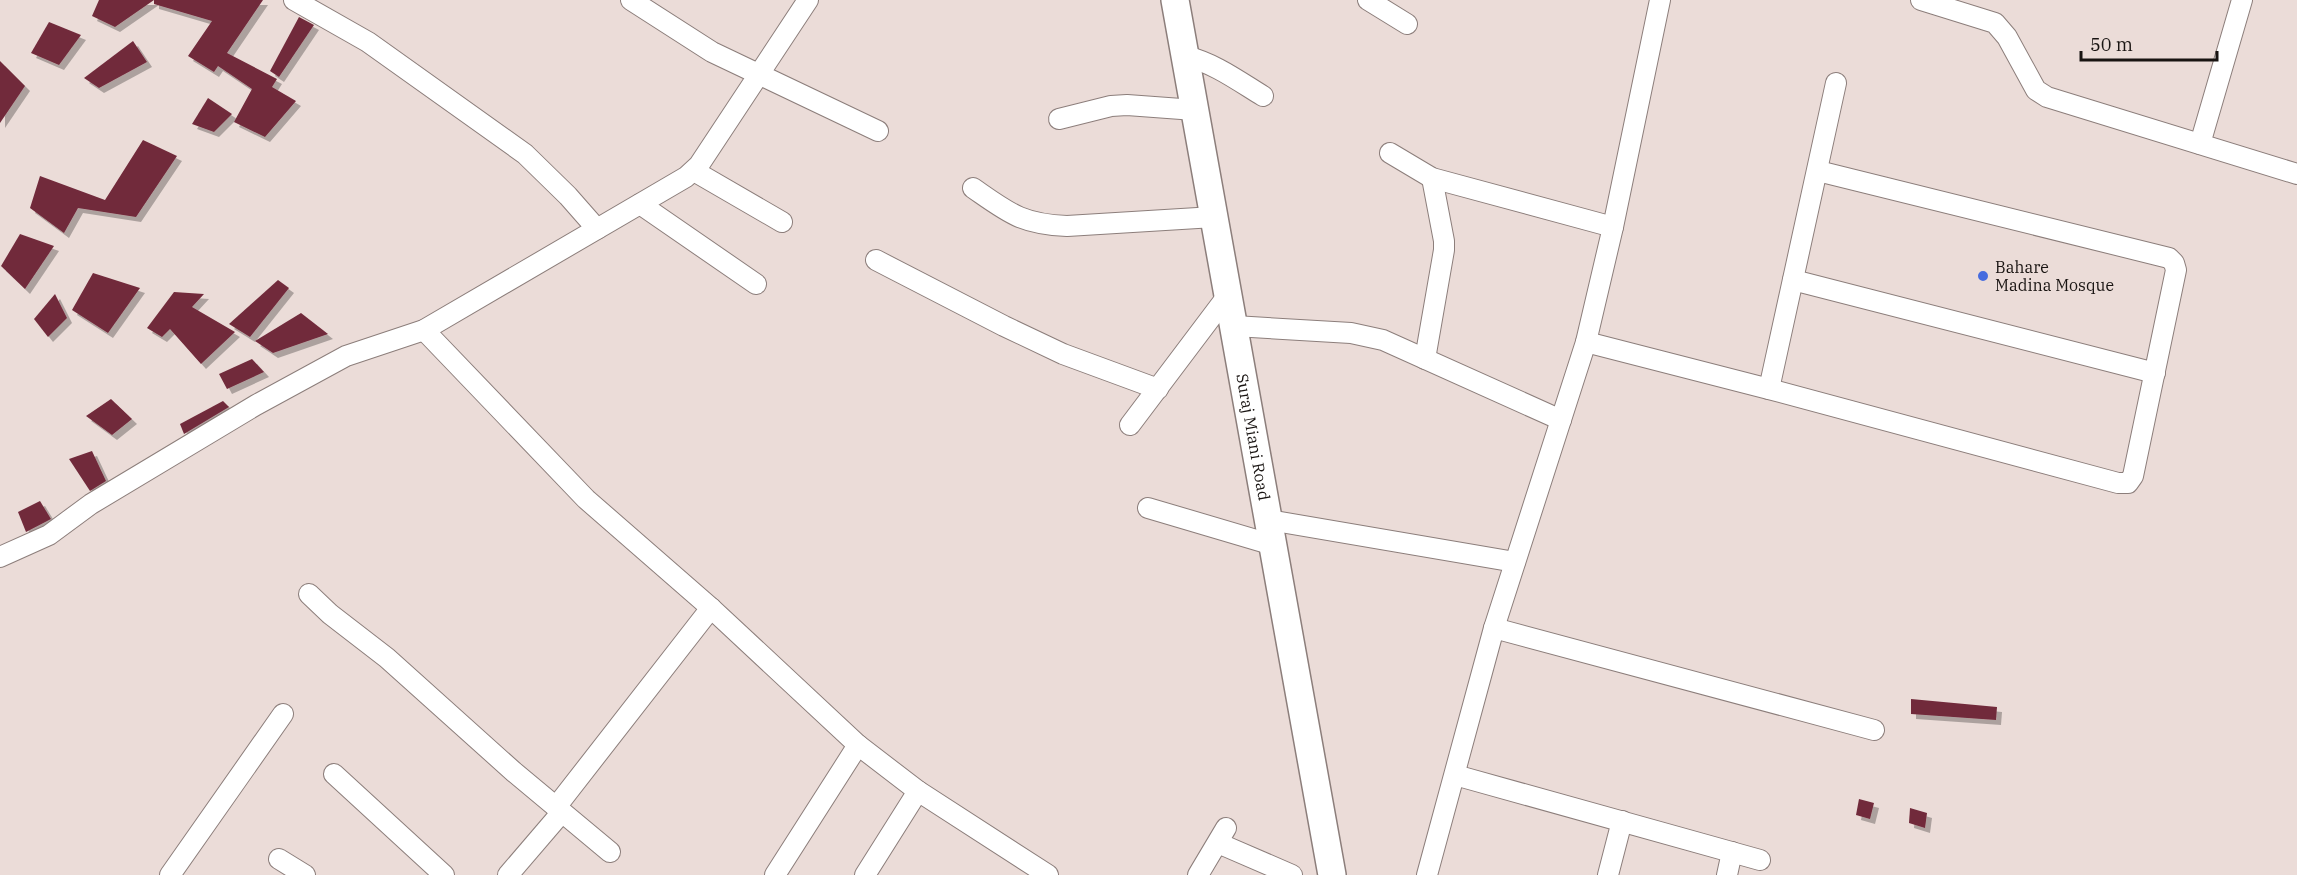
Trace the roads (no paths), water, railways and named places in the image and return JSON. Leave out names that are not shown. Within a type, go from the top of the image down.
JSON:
[{"type":"street","points":[[294,0],[368,42],[525,154],[568,196],[597,229]]},
{"type":"street","points":[[631,0],[712,52],[878,131]]},
{"type":"street","points":[[0,557],[49,535],[91,504],[209,433],[346,356],[424,330],[694,171],[808,0]]},
{"type":"street","name":"Suraj Miani Road","points":[[1175,0],[1332,875]]},
{"type":"street","points":[[1368,0],[1407,24]]},
{"type":"street","points":[[1427,875],[1494,628],[1586,342],[1613,227],[1660,0]]},
{"type":"street","points":[[1921,0],[1995,23],[2007,37],[2036,90],[2048,97],[2297,174]]},
{"type":"street","points":[[2200,144],[2242,0]]},
{"type":"street","points":[[1185,56],[1211,64],[1263,96]]},
{"type":"street","points":[[1769,389],[1836,83]]},
{"type":"street","points":[[1059,119],[1112,106],[1127,105],[1195,110]]},
{"type":"street","points":[[1390,153],[1432,178],[1613,227]]},
{"type":"street","points":[[694,171],[782,222]]},
{"type":"street","points":[[1586,342],[2118,483],[2128,483],[2133,476],[2155,373],[2176,270],[2174,263],[2169,258],[1818,171]]},
{"type":"street","points":[[1425,359],[1444,241],[1432,178]]},
{"type":"street","points":[[973,189],[1018,219],[1043,225],[1067,226],[1214,217]]},
{"type":"street","points":[[640,204],[756,284]]},
{"type":"street","points":[[876,260],[1063,354],[1158,389]]},
{"type":"street","points":[[1793,280],[2155,373]]},
{"type":"street","points":[[1130,425],[1228,295]]},
{"type":"street","points":[[1234,326],[1352,333],[1383,340],[1561,420]]},
{"type":"street","points":[[424,330],[586,498],[711,608],[858,745],[918,791],[1048,875]]},
{"type":"street","points":[[1148,508],[1271,533],[1515,562]]},
{"type":"street","points":[[309,594],[330,614],[387,658],[610,852]]},
{"type":"street","points":[[508,875],[711,608]]},
{"type":"street","points":[[1494,628],[1874,730]]},
{"type":"street","points":[[170,875],[283,714]]},
{"type":"street","points":[[775,875],[858,745]]},
{"type":"street","points":[[334,774],[444,875]]},
{"type":"street","points":[[1455,776],[1760,860]]},
{"type":"street","points":[[865,875],[918,791]]},
{"type":"street","points":[[1608,875],[1622,821]]},
{"type":"street","points":[[1198,875],[1222,835],[1292,875]]},
{"type":"street","points":[[1726,875],[1732,852]]},
{"type":"street","points":[[279,859],[305,875]]},
{"type":"place","name":"Bahare Madina Mosque","points":[[1983,276]]}]
